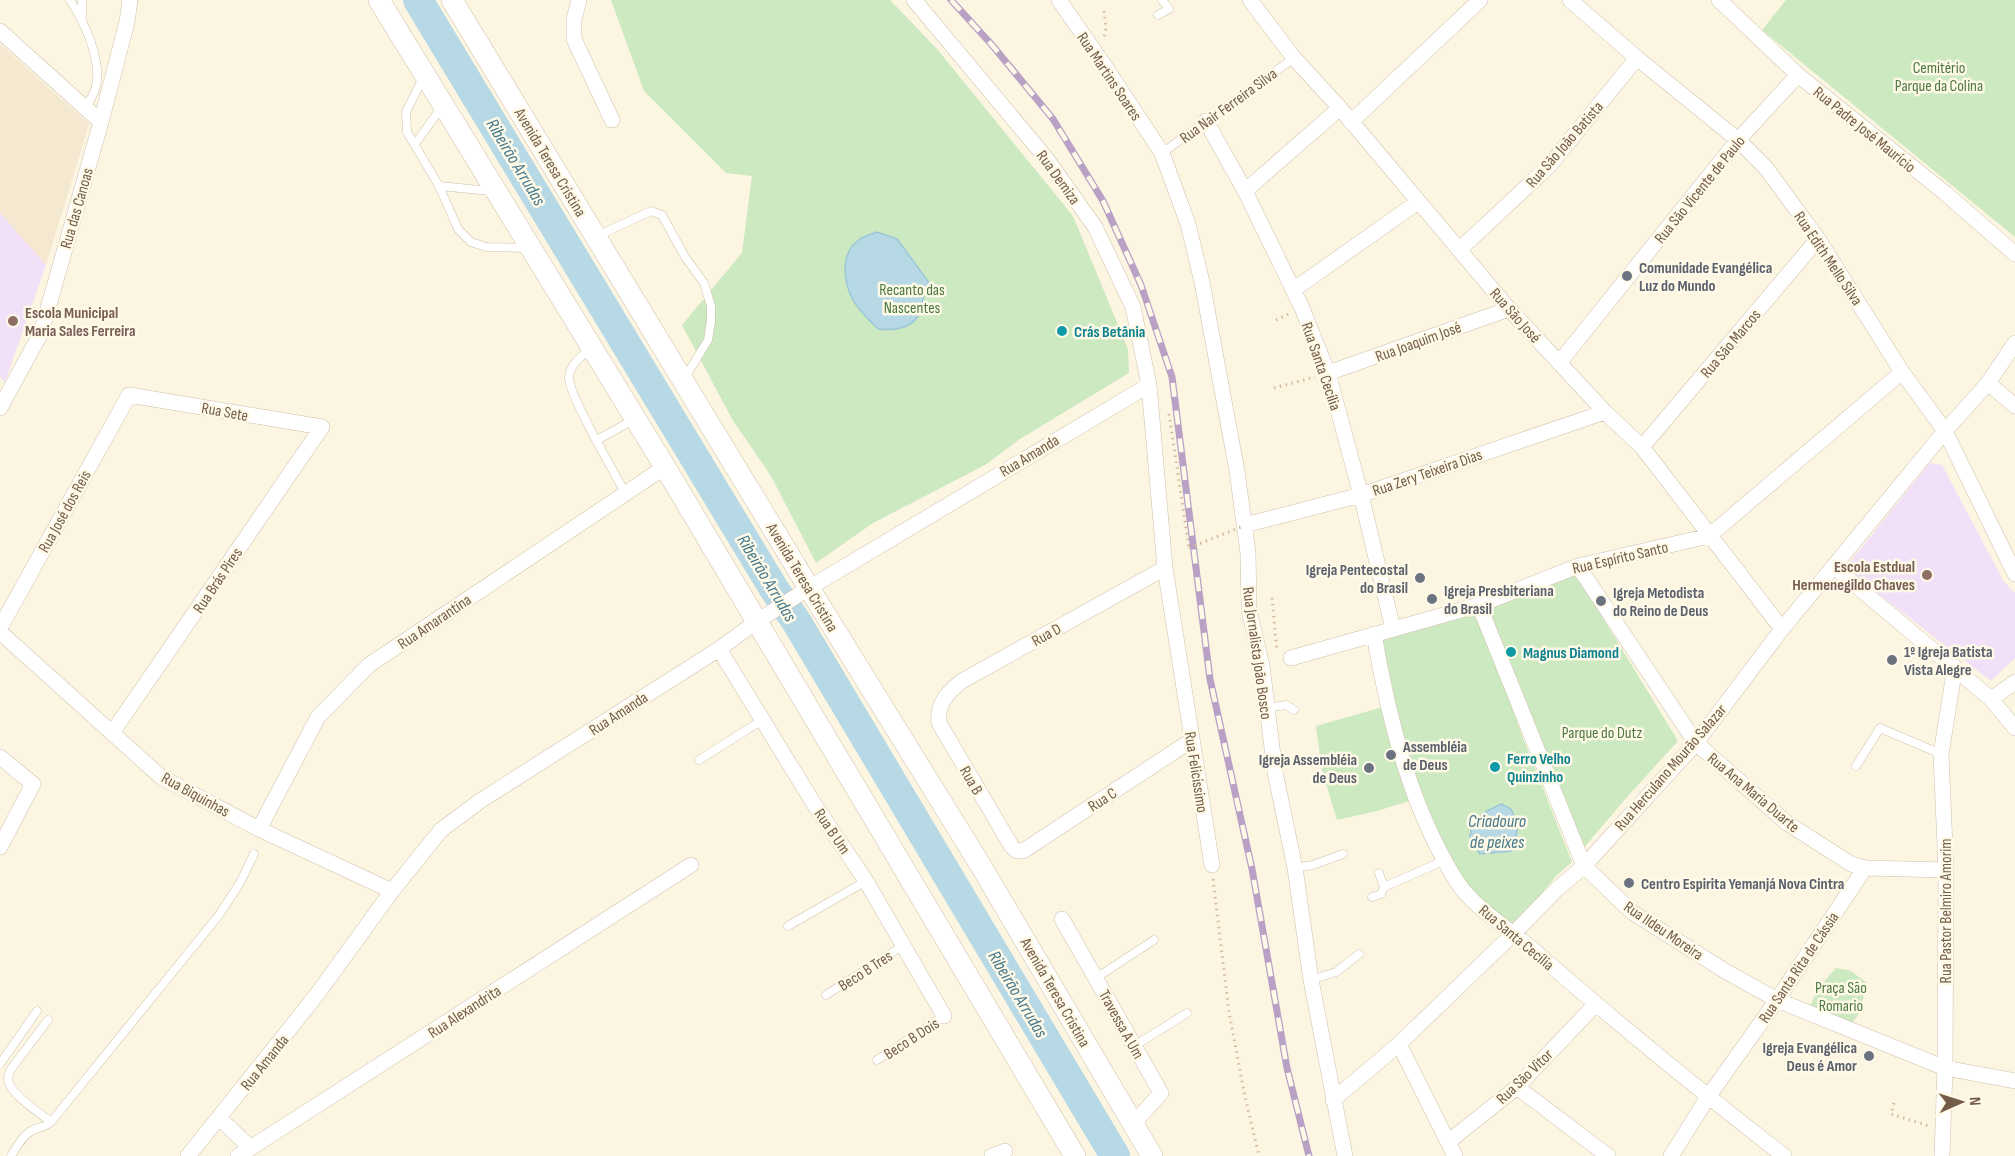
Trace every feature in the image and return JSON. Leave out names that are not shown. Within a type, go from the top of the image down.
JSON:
[{"type":"main road","points":[[379,0],[665,467],[762,618],[1075,1156]]},
{"type":"main road","name":"Avenida Teresa Cristina","points":[[452,0],[683,380],[803,592],[1018,927],[1152,1156]]},
{"type":"street","name":"Rua das Canoas","points":[[0,408],[41,333],[101,122],[127,22],[130,0]]},
{"type":"street","points":[[579,0],[574,19],[573,39],[612,120]]},
{"type":"street","name":"Rua Demiza","points":[[914,0],[1046,158],[1095,227],[1133,307],[1149,385]]},
{"type":"street","name":"Rua Martins Soares","points":[[1059,0],[1162,153]]},
{"type":"street","points":[[1351,122],[1480,0]]},
{"type":"street","name":"Rua Edith Mello Silva","points":[[1570,0],[1738,140],[1766,168],[1818,239],[1902,372],[1945,431],[2015,574]]},
{"type":"street","name":"Rua Padre José Maurício","points":[[1719,0],[1798,75],[1945,193],[2015,254]]},
{"type":"street","name":"Rua São José","points":[[1254,1],[1294,58],[1340,108],[1509,309],[1605,412],[1642,447],[1782,628]]},
{"type":"street","points":[[0,31],[101,122]]},
{"type":"street","name":"Rua São João Batista","points":[[1459,250],[1549,166],[1637,58]]},
{"type":"street","name":"Rua São Vicente de Paulo","points":[[1559,363],[1738,140],[1798,75]]},
{"type":"street","points":[[1245,191],[1340,108]]},
{"type":"street","name":"Rua Santa Cecília","points":[[1206,121],[1245,191],[1293,290],[1328,373],[1361,495],[1393,628]]},
{"type":"street","name":"Rua Jornalista João Bosco","points":[[1162,153],[1188,224],[1202,282],[1238,471],[1249,610],[1262,666],[1275,772],[1295,868],[1311,980],[1345,1156]]},
{"type":"street","points":[[1293,290],[1418,202]]},
{"type":"street","name":"Rua São Marcos","points":[[1642,447],[1818,239]]},
{"type":"street","name":"Rua Joaquim José","points":[[1328,373],[1509,309]]},
{"type":"street","name":"Rua Herculano Mourão Salazar","points":[[1333,1100],[1399,1044],[1556,890],[1584,866],[1696,743],[1782,628],[1988,382],[2015,344]]},
{"type":"street","name":"Rua Espírito Santo","points":[[1284,656],[1479,605],[1578,566],[1709,536],[1902,372]]},
{"type":"street","points":[[1988,382],[2015,406]]},
{"type":"street","name":"Rua Felicíssimo","points":[[1149,385],[1165,568],[1212,865]]},
{"type":"street","name":"Rua Amanda","points":[[188,1156],[315,997],[392,891],[441,830],[480,801],[719,649],[803,592],[1149,385]]},
{"type":"street","name":"Rua Sete","points":[[129,394],[322,427]]},
{"type":"street","name":"Rua José dos Reis","points":[[0,630],[129,394]]},
{"type":"street","name":"Rua Zery Teixeira Dias","points":[[1243,526],[1361,495],[1605,412]]},
{"type":"street","name":"Rua Brás Pires","points":[[112,733],[322,427]]},
{"type":"street","name":"Rua Amarantina","points":[[259,829],[318,717],[369,665],[665,467]]},
{"type":"street","name":"Rua Ana Maria Duarte","points":[[1578,566],[1696,743],[1787,823],[1851,864],[1865,868],[1946,870]]},
{"type":"street","points":[[1834,567],[1991,699],[2015,728]]},
{"type":"street","name":"Rua D","points":[[938,710],[947,693],[962,681],[1165,568]]},
{"type":"street","name":"Rua Ildeu Moreira","points":[[1479,605],[1584,866],[1632,912],[1725,971],[1777,1000],[1945,1068],[2015,1081]]},
{"type":"street","name":"Rua Biquinhas","points":[[0,630],[161,777],[259,829],[392,891]]},
{"type":"street","name":"Rua Santa Cecília","points":[[1374,634],[1386,699],[1416,804],[1458,884],[1485,912],[1514,933],[1595,1005],[1784,1156]]},
{"type":"street","name":"Rua B Um","points":[[719,649],[814,804],[866,881],[944,1016]]},
{"type":"street","name":"Rua Pastor Belmiro Amorim","points":[[1941,1156],[1945,1068],[1946,870],[1941,754],[1955,667]]},
{"type":"street","points":[[1991,699],[2015,682]]},
{"type":"street","name":"Rua B","points":[[938,710],[939,723],[1012,847]]},
{"type":"street","name":"Rua C","points":[[1012,847],[1017,851],[1023,851],[1192,740]]},
{"type":"street","points":[[0,757],[33,784],[0,847]]},
{"type":"street","name":"Rua Alexandrita","points":[[244,1152],[691,865]]},
{"type":"street","name":"Rua Santa Rita de Cássia","points":[[1671,1156],[1708,1097],[1777,1000],[1865,868]]},
{"type":"street","name":"Travessa A Um","points":[[1062,919],[1161,1093],[1133,1124]]},
{"type":"street","name":"Rua São Vitor","points":[[1448,1142],[1517,1087],[1595,1005]]},
{"type":"street","points":[[1399,1044],[1455,1156]]},
{"type":"street","points":[[1517,1087],[1608,1156]]},
{"type":"street","points":[[219,1118],[244,1152]]},
{"type":"lane","points":[[70,0],[82,18],[96,57],[96,87],[86,108]]},
{"type":"lane","points":[[82,0],[82,18]]},
{"type":"lane","points":[[1158,15],[1169,9],[1162,0]]},
{"type":"lane","name":"Rua Nair Ferreira Silva","points":[[1162,153],[1294,58]]},
{"type":"lane","points":[[424,74],[406,112],[407,132],[439,186],[458,229],[471,242],[486,247],[531,248]]},
{"type":"lane","points":[[415,144],[443,104]]},
{"type":"lane","points":[[439,186],[498,192]]},
{"type":"lane","points":[[596,237],[651,211],[662,215],[685,257],[704,283],[711,306],[708,340],[683,380]]},
{"type":"lane","points":[[592,346],[571,367],[569,378],[571,387],[626,494]]},
{"type":"lane","points":[[597,440],[636,419]]},
{"type":"lane","points":[[1267,708],[1286,705],[1294,710]]},
{"type":"lane","points":[[699,760],[764,719]]},
{"type":"lane","points":[[1856,766],[1880,728],[1941,754]]},
{"type":"lane","points":[[11,1156],[25,1135],[34,1129],[44,1128],[51,1122],[219,915],[254,854]]},
{"type":"lane","points":[[1295,868],[1312,865],[1343,854]]},
{"type":"lane","points":[[1384,887],[1445,860]]},
{"type":"lane","points":[[1372,897],[1381,894],[1384,887],[1379,873]]},
{"type":"lane","points":[[788,926],[866,881]]},
{"type":"lane","points":[[1096,978],[1154,940]]},
{"type":"lane","name":"Beco B Tres","points":[[826,995],[904,945]]},
{"type":"lane","points":[[1311,980],[1336,972],[1359,954]]},
{"type":"lane","points":[[0,1064],[37,1011]]},
{"type":"lane","points":[[1134,1046],[1187,1013]]},
{"type":"lane","name":"Beco B Dois","points":[[877,1060],[944,1016]]},
{"type":"lane","points":[[48,1020],[8,1076],[9,1085],[18,1095],[51,1122]]},
{"type":"path","points":[[1092,48],[1104,36],[1106,28],[1104,11]]},
{"type":"path","points":[[1274,388],[1328,373]]},
{"type":"path","points":[[1189,548],[1243,526]]},
{"type":"path","points":[[1272,598],[1284,656]]},
{"type":"path","points":[[1212,865],[1228,1012],[1259,1156]]},
{"type":"path","points":[[1894,1103],[1891,1113],[1942,1130]]},
{"type":"shaded area","points":[[0,44],[89,124],[46,265],[0,213]]},
{"type":"shaded area","name":"Escola Municipal Maria Sales Ferreira","points":[[0,213],[46,265],[5,382],[0,377]]},
{"type":"shaded area","name":"Escola Estdual Hermenegildo Chaves","points":[[1930,463],[1942,465],[2004,582],[2015,593],[2015,658],[1991,681],[1845,568]]},
{"type":"green space","name":"Recanto das Nascentes","points":[[611,0],[890,0],[937,49],[1073,216],[1128,349],[1129,373],[1020,439],[985,465],[873,523],[816,563],[771,476],[732,419],[682,325],[742,253],[752,176],[726,173],[644,91]]},
{"type":"green space","name":"Cemitério Parque da Colina","points":[[1786,0],[2015,0],[2015,237],[1762,30]]},
{"type":"green space","name":"Parque do Dutz","points":[[1576,574],[1678,741],[1582,850],[1487,608]]},
{"type":"green space","points":[[1479,609],[1521,733],[1572,862],[1557,875],[1514,927],[1469,886],[1447,853],[1432,824],[1410,763],[1379,637]]},
{"type":"green space","points":[[1383,707],[1409,801],[1337,820],[1322,771],[1316,726]]},
{"type":"green space","name":"Praça São Romario","points":[[1836,968],[1851,971],[1867,983],[1859,1014],[1850,1026],[1810,1006],[1819,987]]},
{"type":"water","points":[[877,232],[897,239],[930,284],[924,292],[922,306],[916,319],[899,328],[878,329],[856,305],[846,281],[845,266],[849,251],[861,239]]},
{"type":"water","name":"Criadouro de peixes","points":[[1501,804],[1511,809],[1516,820],[1517,834],[1514,845],[1511,851],[1480,854],[1470,837],[1472,824],[1487,811]]},
{"type":"waterway","name":"Ribeirão Arrudas","points":[[418,0],[774,589],[796,621],[1115,1156]]},
{"type":"railway","points":[[951,0],[992,45],[1053,119],[1103,201],[1141,285],[1172,377],[1210,679],[1252,869],[1287,1068],[1309,1156]]},
{"type":"place","name":"Comunidade Evangélica Luz do Mundo","points":[[1627,276]]},
{"type":"place","name":"Escola Municipal Maria Sales Ferreira","points":[[13,321]]},
{"type":"place","name":"Crás Betânia","points":[[1062,331]]},
{"type":"place","name":"Escola Estdual Hermenegildo Chaves","points":[[1927,575]]},
{"type":"place","name":"Igreja Pentecostal do Brasil","points":[[1420,578]]},
{"type":"place","name":"Igreja Presbiteriana do Brasil","points":[[1432,599]]},
{"type":"place","name":"Igreja Metodista do Reino de Deus","points":[[1601,601]]},
{"type":"place","name":"Magnus Diamond","points":[[1511,652]]},
{"type":"place","name":"1º Igreja Batista Vista Alegre","points":[[1892,660]]},
{"type":"place","name":"Assembléia de Deus","points":[[1391,755]]},
{"type":"place","name":"Ferro Velho Quinzinho","points":[[1495,767]]},
{"type":"place","name":"Igreja Assembléia de Deus","points":[[1369,768]]},
{"type":"place","name":"Centro Espirita Yemanjá Nova Cintra","points":[[1629,883]]},
{"type":"place","name":"Igreja Evangélica Deus é Amor","points":[[1869,1056]]}]
